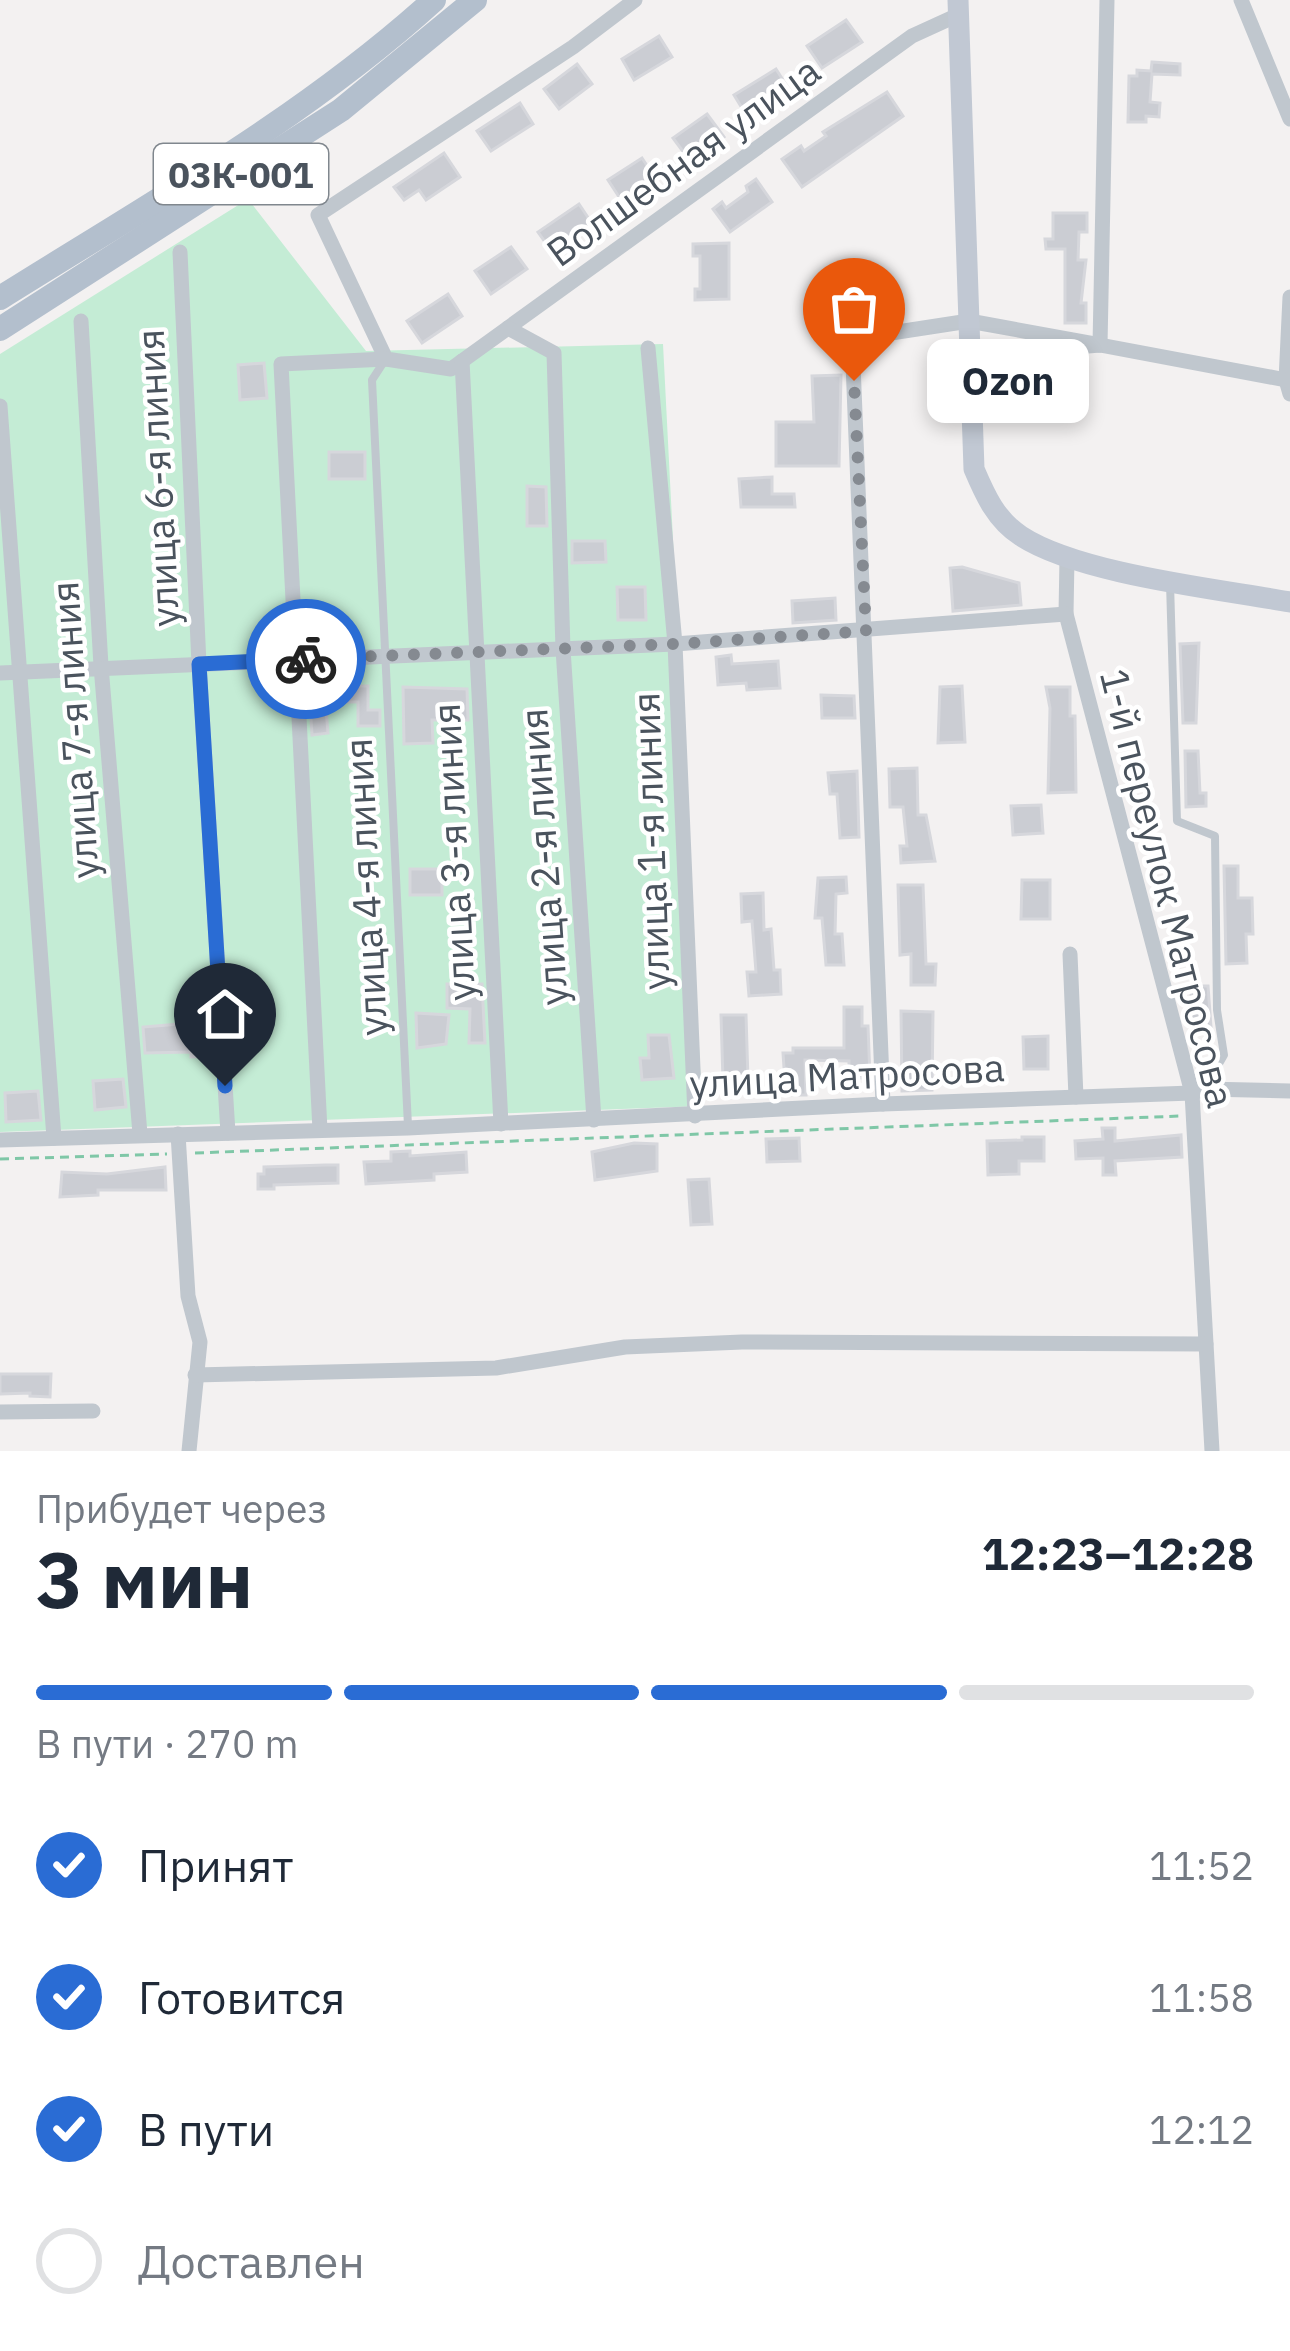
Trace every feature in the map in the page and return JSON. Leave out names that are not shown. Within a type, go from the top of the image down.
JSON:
[{"type":"main road","name":"03К-001","points":[[0,298],[347,74],[434,0]]},
{"type":"main road","name":"03К-001","points":[[0,329],[341,110],[473,2]]},
{"type":"main road","points":[[958,8],[974,469],[991,507],[1020,535],[1067,558],[1290,602]]},
{"type":"street","points":[[386,359],[318,215],[573,47],[635,0]]},
{"type":"street","points":[[1100,345],[1107,0]]},
{"type":"street","points":[[1241,0],[1290,119]]},
{"type":"street","name":"Волшебная улица","points":[[457,365],[912,36],[958,8]]},
{"type":"street","name":"улица 6-я линия","points":[[180,252],[228,1133]]},
{"type":"street","points":[[883,1104],[852,340],[969,321],[1288,387],[1290,297]]},
{"type":"street","name":"улица 7-я линия","points":[[81,321],[101,666],[140,1134]]},
{"type":"street","name":"улица 2-я линия","points":[[508,328],[554,353],[563,650],[594,1120]]},
{"type":"street","points":[[968,356],[1100,345]]},
{"type":"street","name":"улица 1-я линия","points":[[648,349],[675,644],[695,1116]]},
{"type":"street","points":[[320,1130],[280,364],[386,359],[457,365]]},
{"type":"street","name":"улица 3-я линия","points":[[457,365],[501,1124]]},
{"type":"street","points":[[1,406],[54,1138]]},
{"type":"street","name":"1-й переулок Матросова","points":[[1067,558],[1066,614],[1198,1091],[1213,1451]]},
{"type":"street","points":[[0,673],[675,644],[1066,614]]},
{"type":"street","points":[[1070,954],[1076,1097]]},
{"type":"street","name":"улица Матросова","points":[[0,1140],[1290,1091]]},
{"type":"street","points":[[178,1134],[188,1295],[200,1342],[189,1451]]},
{"type":"street","points":[[195,1375],[496,1368],[625,1347],[742,1342],[1207,1344]]},
{"type":"street","points":[[0,1412],[93,1411]]},
{"type":"lane","name":"улица 4-я линия","points":[[386,359],[372,380],[408,1128]]},
{"type":"lane","points":[[1170,580],[1177,821],[1215,836],[1217,1010],[1224,1054],[1198,1091]]},
{"type":"path","points":[[191,1154],[1183,1116]]},
{"type":"path","points":[[0,1159],[168,1154]]},
{"type":"green space","points":[[248,199],[366,351],[663,344],[702,1106],[0,1132],[0,354]]},
{"type":"building","points":[[846,20],[862,42],[822,68],[807,46]]},
{"type":"building","points":[[659,36],[672,57],[634,80],[622,59]]},
{"type":"building","points":[[1152,62],[1180,64],[1180,75],[1152,74],[1150,102],[1160,103],[1159,117],[1128,122],[1129,76],[1137,76],[1137,70],[1151,71]]},
{"type":"building","points":[[577,64],[592,84],[559,109],[544,89]]},
{"type":"building","points":[[776,69],[790,91],[748,118],[734,95]]},
{"type":"building","points":[[887,92],[903,116],[802,187],[782,159],[801,146],[804,151],[826,136],[823,132]]},
{"type":"building","points":[[520,103],[533,124],[491,151],[477,131]]},
{"type":"building","points":[[707,114],[724,137],[690,161],[673,138]]},
{"type":"building","points":[[444,153],[460,177],[426,200],[419,190],[404,200],[394,187]]},
{"type":"building","points":[[642,158],[657,181],[623,203],[608,180]]},
{"type":"building","points":[[756,179],[772,202],[730,232],[713,209],[722,202],[726,208],[748,192],[746,186]]},
{"type":"building","points":[[579,204],[593,225],[553,253],[538,232]]},
{"type":"building","points":[[1053,213],[1087,213],[1087,232],[1079,232],[1078,260],[1086,260],[1081,303],[1086,303],[1086,323],[1065,323],[1065,249],[1046,249],[1045,239],[1053,239]]},
{"type":"building","points":[[729,243],[729,299],[695,300],[695,289],[700,289],[700,256],[693,256],[693,244]]},
{"type":"building","points":[[511,247],[527,269],[491,294],[475,271]]},
{"type":"building","points":[[448,294],[462,316],[422,343],[407,321]]},
{"type":"building","points":[[264,363],[267,398],[240,400],[238,365]]},
{"type":"building","points":[[841,375],[839,466],[776,466],[776,422],[814,422],[812,376]]},
{"type":"building","points":[[329,452],[365,452],[365,479],[329,479]]},
{"type":"building","points":[[772,477],[772,494],[794,494],[795,507],[741,507],[739,479]]},
{"type":"building","points":[[527,486],[546,487],[547,526],[527,526]]},
{"type":"building","points":[[572,541],[605,541],[606,562],[572,563]]},
{"type":"building","points":[[950,568],[1019,583],[1021,605],[953,611]]},
{"type":"building","points":[[617,587],[645,587],[646,620],[618,620]]},
{"type":"building","points":[[835,598],[836,620],[793,623],[792,601]]},
{"type":"building","points":[[1199,643],[1196,723],[1183,723],[1180,644]]},
{"type":"building","points":[[731,655],[732,664],[778,661],[780,688],[718,685],[716,657]]},
{"type":"building","points":[[309,685],[324,685],[328,733],[312,735]]},
{"type":"building","points":[[344,686],[368,686],[368,710],[380,710],[380,726],[358,726],[358,702],[345,702]]},
{"type":"building","points":[[962,686],[965,742],[938,743],[940,687]]},
{"type":"building","points":[[403,687],[467,689],[468,720],[432,720],[433,743],[404,744]]},
{"type":"building","points":[[1046,687],[1070,687],[1076,792],[1048,793],[1050,708]]},
{"type":"building","points":[[821,695],[854,696],[855,718],[822,718]]},
{"type":"building","points":[[1185,751],[1198,751],[1200,793],[1206,793],[1206,806],[1186,807]]},
{"type":"building","points":[[917,768],[918,815],[926,815],[935,861],[901,863],[900,846],[907,846],[903,807],[890,807],[889,769]]},
{"type":"building","points":[[857,771],[859,837],[840,838],[837,794],[830,794],[828,773]]},
{"type":"building","points":[[1041,805],[1043,833],[1013,835],[1011,806]]},
{"type":"building","points":[[1224,866],[1238,866],[1238,898],[1252,898],[1253,934],[1246,934],[1247,963],[1226,964]]},
{"type":"building","points":[[410,869],[442,869],[442,895],[410,895]]},
{"type":"building","points":[[846,877],[847,893],[836,894],[835,934],[842,934],[844,965],[826,965],[822,918],[815,918],[818,878]]},
{"type":"building","points":[[1022,880],[1050,880],[1050,919],[1021,919]]},
{"type":"building","points":[[898,885],[923,885],[926,964],[936,964],[935,985],[911,985],[911,954],[900,955]]},
{"type":"building","points":[[763,893],[764,930],[771,929],[781,994],[749,996],[747,972],[756,972],[752,921],[742,922],[741,894]]},
{"type":"building","points":[[447,984],[482,984],[485,1043],[469,1043],[470,1009],[447,1008]]},
{"type":"building","points":[[1191,986],[1208,986],[1211,1027],[1192,1028]]},
{"type":"building","points":[[844,1007],[862,1007],[862,1026],[868,1026],[870,1078],[849,1078],[849,1061],[805,1060],[806,1095],[793,1095],[792,1082],[785,1082],[783,1053],[793,1053],[793,1048],[844,1048]]},
{"type":"building","points":[[901,1011],[933,1012],[932,1090],[902,1091]]},
{"type":"building","points":[[416,1013],[449,1015],[446,1044],[417,1048]]},
{"type":"building","points":[[721,1015],[746,1015],[748,1080],[723,1081]]},
{"type":"building","points":[[143,1027],[209,1027],[211,1056],[145,1053]]},
{"type":"building","points":[[648,1035],[669,1035],[674,1078],[642,1080],[640,1058],[649,1058]]},
{"type":"building","points":[[1048,1036],[1048,1069],[1024,1069],[1023,1037]]},
{"type":"building","points":[[123,1079],[126,1107],[95,1110],[93,1081]]},
{"type":"building","points":[[38,1091],[41,1120],[6,1122],[5,1093]]},
{"type":"building","points":[[1102,1128],[1115,1128],[1115,1141],[1181,1135],[1182,1157],[1115,1161],[1116,1175],[1103,1175],[1103,1158],[1076,1159],[1075,1141],[1103,1139]]},
{"type":"building","points":[[1044,1137],[1044,1161],[1019,1161],[1019,1174],[988,1175],[987,1141]]},
{"type":"building","points":[[799,1138],[800,1161],[767,1162],[766,1139]]},
{"type":"building","points":[[634,1143],[657,1144],[657,1171],[595,1180],[592,1152]]},
{"type":"building","points":[[410,1151],[410,1156],[466,1152],[467,1172],[434,1174],[434,1180],[366,1184],[364,1162],[391,1161],[391,1152]]},
{"type":"building","points":[[338,1165],[338,1183],[258,1189],[258,1174],[264,1174],[264,1167]]},
{"type":"building","points":[[165,1167],[166,1190],[98,1190],[98,1195],[60,1197],[62,1172],[107,1174]]},
{"type":"building","points":[[709,1179],[712,1224],[691,1225],[688,1180]]},
{"type":"building","points":[[0,1374],[51,1374],[50,1397],[0,1394]]},
{"type":"way so far","points":[[306,659],[866,631],[854,381]]},
{"type":"place","name":"Ozon","points":[[854,381]]},
{"type":"route","points":[[225,1086],[199,664],[306,659]]}]
